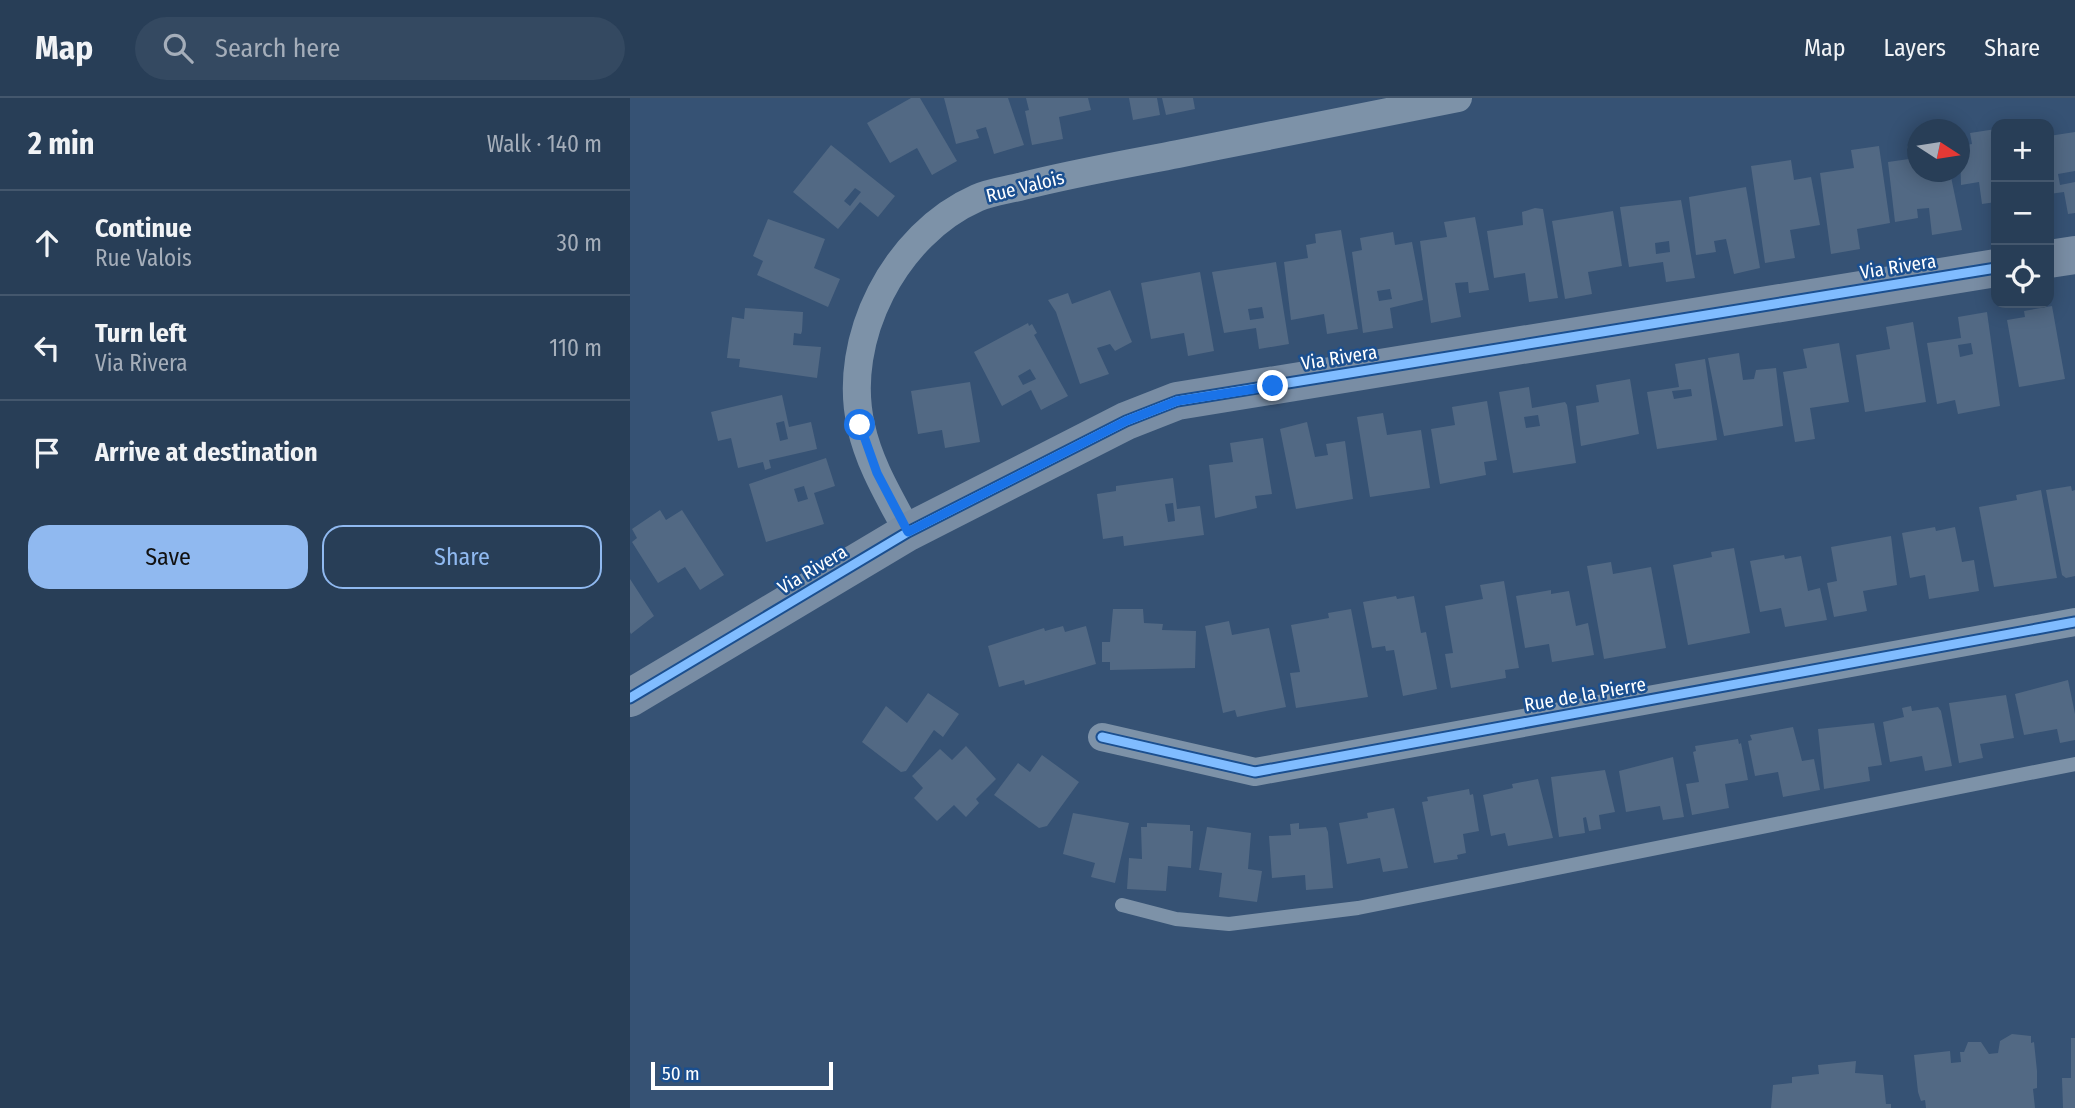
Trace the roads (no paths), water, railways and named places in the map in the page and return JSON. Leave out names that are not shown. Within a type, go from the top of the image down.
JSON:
[{"type":"street","name":"Rue Valois","points":[[908,532],[877,473],[860,425],[857,375],[862,340],[873,311],[893,271],[923,233],[976,198],[1052,178],[1458,98]]},
{"type":"street","points":[[2054,258],[2075,255]]},
{"type":"street","name":"Via Rivera","points":[[630,698],[908,532],[1126,421],[1177,401],[1991,269]]},
{"type":"street","name":"Rue de la Pierre","points":[[1102,737],[1255,772],[2075,622]]},
{"type":"lane","points":[[1122,905],[1176,919],[1229,924],[1358,908],[2075,764]]}]
